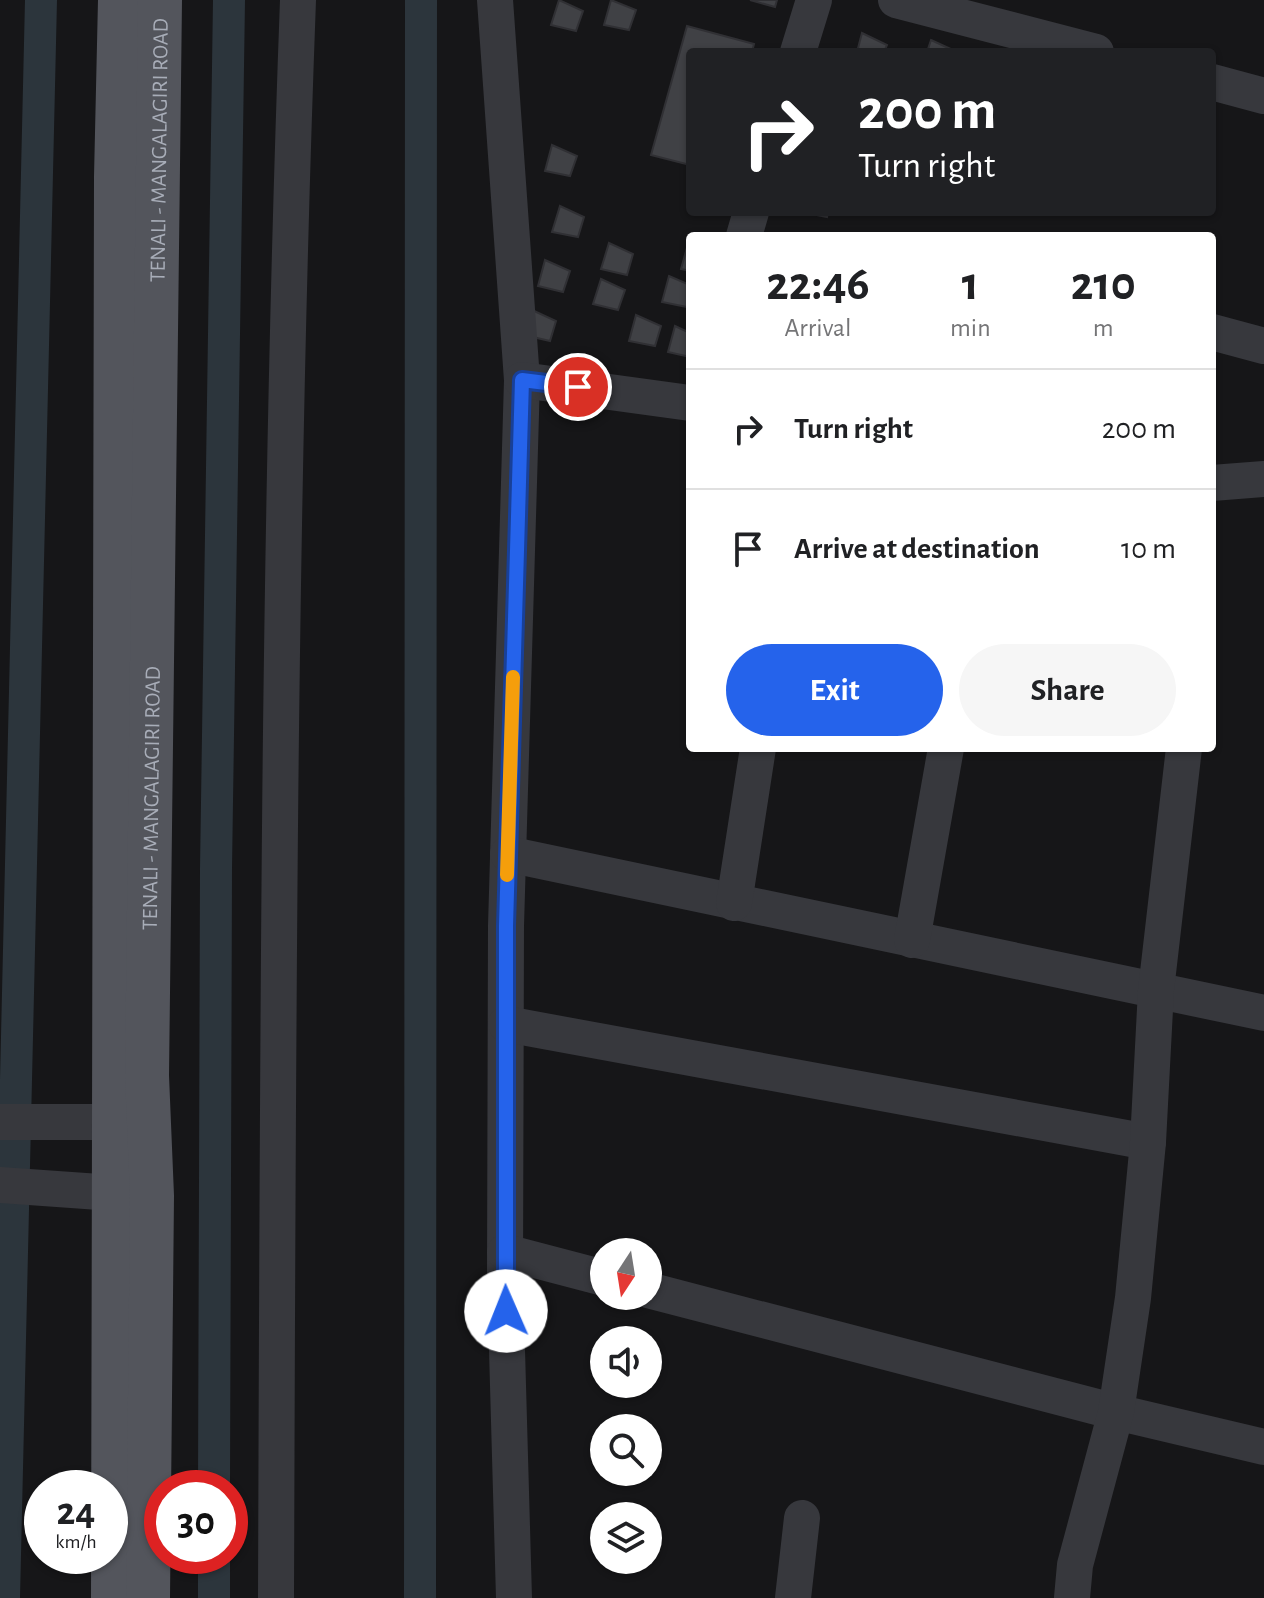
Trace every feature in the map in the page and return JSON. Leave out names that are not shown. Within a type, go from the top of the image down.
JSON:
[{"type":"main road","name":"TENALI - MANGALAGIRI ROAD","points":[[113,1598],[121,1193],[116,177],[120,0]]},
{"type":"main road","name":"TENALI - MANGALAGIRI ROAD","points":[[120,1122],[147,1076],[160,0]]},
{"type":"main road","name":"TENALI - MANGALAGIRI ROAD","points":[[121,1193],[148,1598]]},
{"type":"street","points":[[276,1598],[278,1039],[288,261],[298,0]]},
{"type":"street","points":[[495,0],[522,380],[506,1024],[505,1252],[514,1598]]},
{"type":"street","points":[[799,48],[814,0]]},
{"type":"street","points":[[896,0],[1081,48]]},
{"type":"street","points":[[1216,83],[1264,96]]},
{"type":"street","points":[[1216,333],[1264,346]]},
{"type":"street","points":[[522,380],[686,402]]},
{"type":"street","points":[[1216,490],[1264,479]]},
{"type":"street","points":[[734,903],[757,752]]},
{"type":"street","points":[[912,940],[945,752]]},
{"type":"street","points":[[1072,1598],[1075,1565],[1116,1412],[1133,1298],[1148,1142],[1156,990],[1184,752]]},
{"type":"street","points":[[508,854],[1264,1013]]},
{"type":"street","points":[[506,1024],[1148,1142]]},
{"type":"street","points":[[0,1122],[120,1122]]},
{"type":"street","points":[[0,1185],[121,1193]]},
{"type":"street","points":[[505,1252],[590,1274]]},
{"type":"street","points":[[662,1294],[1116,1412],[1264,1447]]},
{"type":"street","points":[[793,1598],[802,1518]]},
{"type":"building","points":[[559,0],[583,11],[576,31],[551,25]]},
{"type":"building","points":[[611,0],[636,10],[629,30],[604,25]]},
{"type":"building","points":[[750,0],[777,0],[775,7]]},
{"type":"building","points":[[687,26],[754,44],[753,48],[686,48],[686,164],[651,155]]},
{"type":"building","points":[[862,33],[887,45],[886,48],[858,48]]},
{"type":"building","points":[[931,40],[948,48],[928,48]]},
{"type":"building","points":[[552,145],[577,156],[570,176],[545,171]]},
{"type":"building","points":[[560,206],[584,217],[578,237],[552,232]]},
{"type":"building","points":[[609,243],[633,254],[627,275],[601,269]]},
{"type":"building","points":[[686,251],[686,270],[681,269]]},
{"type":"building","points":[[545,260],[570,271],[563,292],[538,286]]},
{"type":"building","points":[[669,276],[686,283],[686,307],[662,302]]},
{"type":"building","points":[[601,279],[625,290],[618,310],[593,304]]},
{"type":"building","points":[[532,310],[556,321],[550,341],[524,335]]},
{"type":"building","points":[[636,315],[661,326],[655,346],[629,341]]},
{"type":"building","points":[[675,326],[686,331],[686,356],[668,352]]},
{"type":"waterway","points":[[4,1598],[41,0]]},
{"type":"waterway","points":[[214,1470],[216,869],[229,0]]},
{"type":"waterway","points":[[420,1598],[421,0]]},
{"type":"waterway","points":[[214,1574],[214,1598]]},
{"type":"slow traffic","points":[[507,875],[513,677]]},
{"type":"route","points":[[506,1311],[506,926],[522,380],[578,387]]}]
